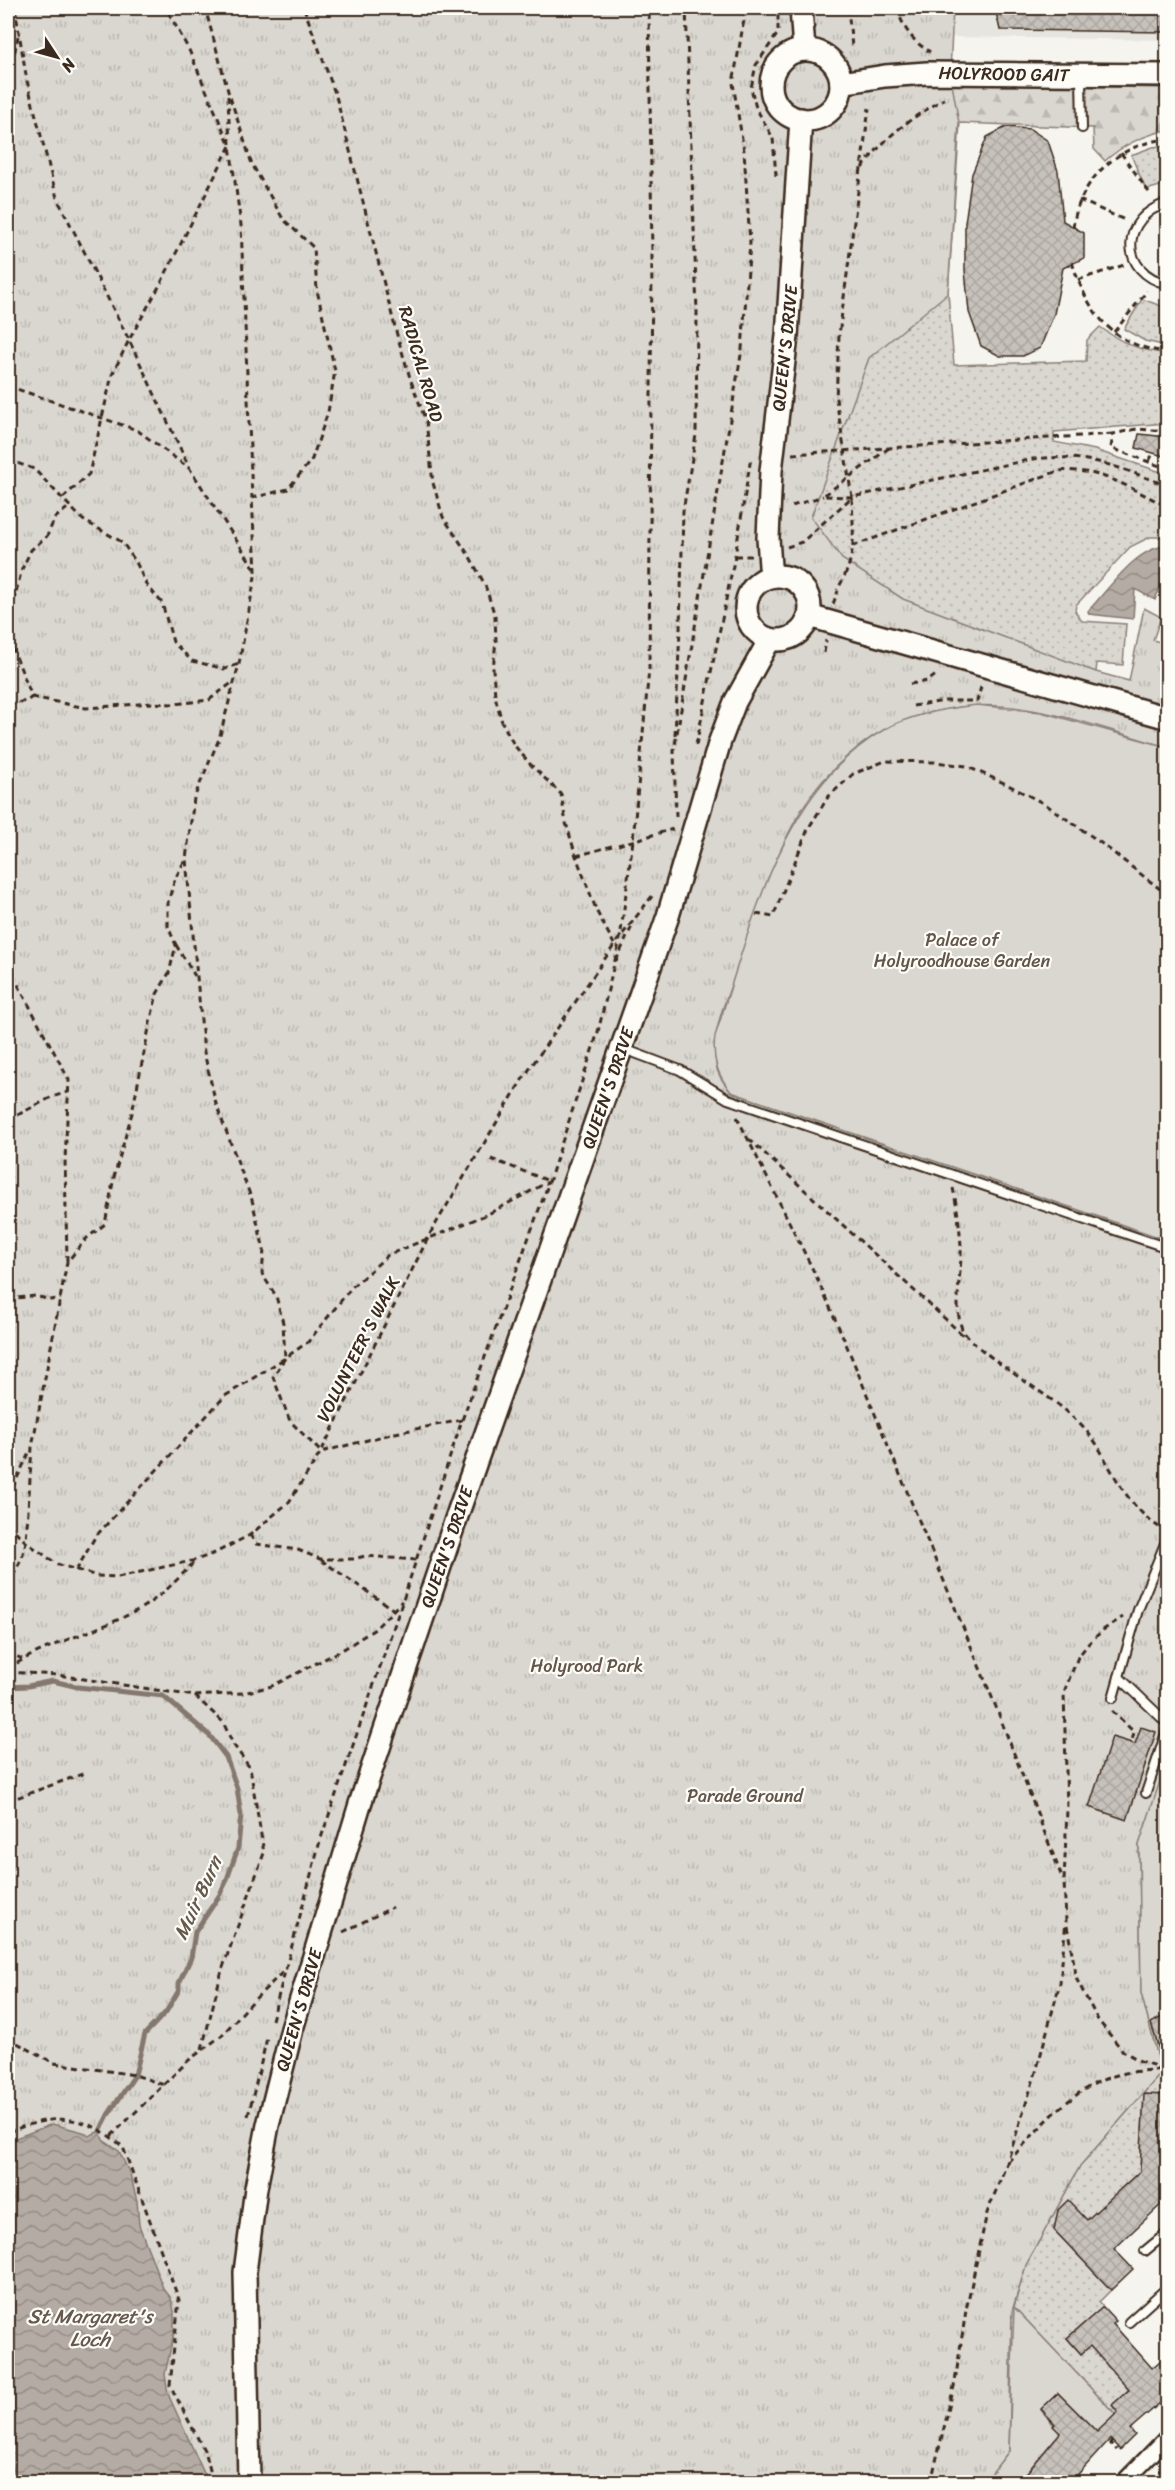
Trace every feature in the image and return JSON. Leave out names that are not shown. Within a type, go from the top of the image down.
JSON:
[{"type":"street","points":[[801,8],[804,50]]},
{"type":"street","points":[[804,50],[818,52],[830,59],[838,69],[841,83],[836,103],[827,113],[815,119],[801,119],[789,115],[778,105],[773,93],[772,80],[780,62],[791,54],[804,50]]},
{"type":"street","name":"HOLYROOD GAIT","points":[[841,83],[885,76],[927,73],[1167,75]]},
{"type":"street","name":"QUEEN'S DRIVE","points":[[773,576],[768,538],[771,471],[790,304],[801,119]]},
{"type":"street","points":[[773,576],[786,577],[802,586],[808,597],[809,616],[804,627],[794,635],[782,640],[770,639],[754,629],[747,618],[746,606],[752,588],[761,580],[773,576]]},
{"type":"street","points":[[809,616],[1167,718]]},
{"type":"street","name":"QUEEN'S DRIVE","points":[[249,2482],[245,2272],[253,2209],[268,2126],[292,2029],[360,1804],[459,1510],[573,1191],[678,886],[723,731],[735,702],[770,639]]},
{"type":"street","points":[[1124,2482],[1167,2438]]},
{"type":"lane","points":[[1081,75],[1082,128]]},
{"type":"lane","points":[[1167,203],[1155,206],[1136,224],[1131,237],[1131,251],[1136,264],[1144,274],[1156,282],[1167,284]]},
{"type":"lane","points":[[621,1048],[680,1070],[728,1099],[1167,1248]]},
{"type":"lane","points":[[1113,1698],[1138,1610],[1167,1535]]},
{"type":"lane","points":[[1119,1677],[1167,1725],[1146,1793]]},
{"type":"lane","points":[[1145,2251],[1167,2232]]},
{"type":"lane","points":[[1130,2322],[1167,2287]]},
{"type":"path","points":[[15,8],[27,81],[57,198],[129,340],[190,469],[256,571]]},
{"type":"path","points":[[63,498],[89,474],[112,375],[230,146],[189,50],[166,8]]},
{"type":"path","points":[[205,8],[228,92],[252,164],[283,219],[314,248],[317,290],[335,371],[328,412],[312,459],[288,489],[252,498]]},
{"type":"path","name":"RADICAL ROAD","points":[[304,8],[342,116],[358,188],[397,334],[426,420],[433,483],[443,517],[470,557],[485,585],[495,616],[496,641],[493,669],[495,696],[500,713],[514,746],[561,794],[566,823],[576,856],[597,912],[615,944]]},
{"type":"path","points":[[620,939],[633,840],[649,669],[652,257],[649,8]]},
{"type":"path","points":[[676,828],[674,751],[683,510],[696,435],[697,312],[686,8]]},
{"type":"path","points":[[674,751],[742,349],[750,243],[744,151],[733,83],[746,8]]},
{"type":"path","points":[[776,177],[773,138],[756,108],[751,88],[756,65],[778,33],[778,8]]},
{"type":"path","points":[[848,8],[852,47]]},
{"type":"path","points":[[897,8],[909,35],[918,45],[930,52]]},
{"type":"path","points":[[8,83],[19,34]]},
{"type":"path","points":[[228,92],[230,146],[241,225],[256,571],[235,681],[219,739],[194,798],[186,859],[204,1052],[216,1104],[252,1200],[264,1250],[262,1274],[276,1296],[283,1323],[285,1358],[273,1377],[290,1421],[321,1452],[395,1433],[462,1420]]},
{"type":"path","points":[[861,170],[880,144],[912,117],[944,99]]},
{"type":"path","points":[[837,590],[849,570],[854,546],[852,497],[836,399],[839,335],[869,108]]},
{"type":"path","points":[[1073,228],[1079,200],[1099,171],[1121,153],[1145,143],[1167,139]]},
{"type":"path","points":[[1121,153],[1152,197]]},
{"type":"path","points":[[1079,200],[1129,222]]},
{"type":"path","points":[[1072,262],[1094,312],[1114,332],[1141,346],[1167,352]]},
{"type":"path","points":[[1078,280],[1128,264]]},
{"type":"path","points":[[1114,332],[1148,290]]},
{"type":"path","points":[[8,386],[137,430],[190,469]]},
{"type":"path","points":[[792,454],[1113,434],[1137,429],[1166,431]]},
{"type":"path","points":[[1161,436],[1166,431]]},
{"type":"path","points":[[1113,434],[1111,448],[1167,469]]},
{"type":"path","points":[[792,506],[823,496],[889,448]]},
{"type":"path","points":[[696,749],[735,556],[752,452]]},
{"type":"path","points":[[1149,461],[1154,452]]},
{"type":"path","points":[[823,496],[852,497],[1033,459],[1060,456],[1088,459],[1112,465],[1167,486]]},
{"type":"path","points":[[8,460],[34,468],[83,520],[122,542],[136,562],[146,584],[162,603],[173,642],[192,661],[225,669],[239,664]]},
{"type":"path","points":[[854,546],[1058,471],[1073,469],[1100,474],[1167,507]]},
{"type":"path","points":[[8,470],[8,480]]},
{"type":"path","points":[[802,542],[852,497]]},
{"type":"path","points":[[32,697],[11,644],[8,623],[22,569],[31,550],[48,536],[55,518],[70,506]]},
{"type":"path","points":[[909,684],[927,681],[937,674]]},
{"type":"path","points":[[32,697],[86,708],[152,703],[174,704],[209,700],[235,681]]},
{"type":"path","points":[[913,706],[944,701],[977,700],[981,687]]},
{"type":"path","points":[[8,704],[27,701],[32,697]]},
{"type":"path","points":[[756,914],[773,917],[808,829],[828,797],[853,774],[885,761],[934,762],[966,766],[1006,784],[1045,804],[1097,840],[1160,889],[1167,902]]},
{"type":"path","points":[[676,828],[682,805]]},
{"type":"path","points":[[618,845],[676,828]]},
{"type":"path","points":[[576,856],[612,846]]},
{"type":"path","points":[[186,859],[175,879],[168,902],[168,927],[196,978]]},
{"type":"path","points":[[613,968],[635,918],[654,893]]},
{"type":"path","name":"VOLUNTEER'S WALK","points":[[8,1524],[44,1557],[97,1576],[118,1577],[215,1554],[250,1535],[289,1502],[321,1452],[428,1239],[522,1080],[635,918]]},
{"type":"path","points":[[67,1262],[87,1238],[105,1224],[114,1177],[132,1113],[157,994],[169,973],[176,945]]},
{"type":"path","points":[[8,966],[69,1080],[65,1160],[67,1262],[32,1447],[26,1542],[22,1558],[8,1585]]},
{"type":"path","points":[[1167,1051],[1167,1061]]},
{"type":"path","points":[[8,1120],[52,1097],[69,1091]]},
{"type":"path","points":[[728,1099],[815,1274],[844,1339],[996,1707],[1064,1882]]},
{"type":"path","points":[[747,1137],[971,1343],[1045,1394],[1073,1418],[1098,1447],[1109,1470],[1143,1515],[1167,1535]]},
{"type":"path","points":[[76,1570],[95,1537],[225,1396],[308,1342],[352,1287],[388,1255],[488,1215],[549,1182],[491,1159]]},
{"type":"path","points":[[951,1175],[961,1247],[959,1318],[971,1343]]},
{"type":"path","points":[[8,1299],[35,1296],[51,1300],[61,1298]]},
{"type":"path","points":[[8,1497],[32,1447]]},
{"type":"path","points":[[250,1535],[256,1544],[298,1550],[320,1558],[394,1610]]},
{"type":"path","points":[[320,1558],[354,1559],[364,1556],[417,1560]]},
{"type":"path","points":[[8,1670],[22,1659],[119,1619],[144,1606],[162,1593],[196,1560]]},
{"type":"path","points":[[8,1670],[58,1675],[195,1696],[243,1693],[272,1686],[342,1650],[375,1629],[404,1597]]},
{"type":"path","points":[[1138,1610],[1117,1620],[1089,1643],[1078,1657],[1064,1692],[1067,1809],[1064,1882],[1066,1921],[1077,1980],[1098,2020],[1123,2051],[1140,2061],[1166,2069]]},
{"type":"path","points":[[8,1652],[22,1659]]},
{"type":"path","points":[[195,1696],[223,1722],[233,1744],[250,1768],[264,1853],[222,1970],[201,2053]]},
{"type":"path","points":[[1113,1698],[1111,1710],[1134,1732],[1132,1741]]},
{"type":"path","points":[[8,1802],[85,1773]]},
{"type":"path","points":[[318,1944],[393,1907]]},
{"type":"path","points":[[931,2482],[955,2382],[981,2234],[1036,2072],[1060,1983],[1066,1921]]},
{"type":"path","points":[[111,2136],[189,2060],[221,2036],[285,1970]]},
{"type":"path","points":[[8,2038],[54,2062],[135,2075],[164,2085]]},
{"type":"path","points":[[1007,2163],[1050,2118],[1085,2090],[1107,2078],[1166,2069]]},
{"type":"path","points":[[8,2132],[34,2122],[70,2119],[107,2133],[123,2147],[179,2300],[170,2385],[206,2454],[213,2482]]},
{"type":"path","points":[[1112,2441],[1110,2443],[1117,2450]]},
{"type":"shaded area","points":[[953,8],[1167,8],[1167,40],[952,37]]},
{"type":"green space","name":"Holyrood Park","points":[[8,8],[953,8],[950,73],[959,123],[948,293],[869,358],[811,517],[842,559],[903,599],[1096,672],[1129,681],[1144,608],[1161,617],[1153,640],[1167,644],[1167,747],[1043,712],[987,705],[957,707],[927,713],[886,729],[859,746],[812,794],[779,853],[723,1009],[715,1050],[718,1072],[731,1092],[1167,1240],[1168,1760],[1139,1845],[1141,1993],[1162,2072],[1080,2166],[1026,2265],[1012,2311],[1009,2451],[985,2482],[8,2482]]},
{"type":"green space","points":[[954,84],[1167,88],[1167,130],[1134,141],[1105,161],[1094,149],[1093,128],[960,123],[948,293],[795,343],[905,90]]},
{"type":"green space","points":[[1167,145],[1167,184],[1146,190],[1131,155],[1153,147]]},
{"type":"green space","points":[[948,293],[954,365],[1086,361],[1087,340],[1100,327],[1132,345],[1167,354],[1167,423],[1054,432],[1054,442],[1095,450],[1167,474],[1167,510],[1161,522],[1167,526],[1167,537],[1150,537],[1130,547],[1076,605],[1075,611],[1082,621],[1126,624],[1123,665],[1097,663],[1096,672],[928,625],[787,527],[795,343]]},
{"type":"green space","points":[[1142,299],[1167,308],[1167,346],[1145,341],[1124,329]]},
{"type":"green space","name":"Palace of Holyroodhouse Garden","points":[[977,705],[1041,712],[1167,747],[1167,1240],[731,1092],[717,1066],[714,1052],[715,1036],[757,908],[774,865],[794,825],[819,788],[849,755],[885,729],[918,716]]},
{"type":"green space","points":[[1167,1760],[1168,2014],[1151,2023],[1161,2056],[1158,2057],[1141,1993],[1139,1845]]},
{"type":"green space","points":[[1162,2072],[1167,2075],[1167,2095],[1144,2095],[1140,2171],[1087,2220],[1064,2204],[1058,2210],[1061,2219],[1052,2227],[1111,2290],[1099,2302],[1103,2307],[1067,2338],[1081,2354],[1090,2346],[1131,2387],[1112,2405],[1132,2428],[1130,2430],[1014,2307],[1026,2265],[1080,2166]]},
{"type":"green space","points":[[1014,2307],[1116,2415],[1110,2439],[1107,2442],[1058,2393],[1041,2410],[1065,2438],[1055,2439],[1019,2482],[985,2482],[1009,2451]]},
{"type":"water","points":[[1167,546],[1167,580],[1165,574],[1155,600],[1135,589],[1133,619],[1089,614],[1088,611],[1134,561],[1156,548]]},
{"type":"water","name":"St Margaret's Loch","points":[[52,2124],[83,2132],[89,2136],[100,2131],[103,2140],[119,2151],[130,2174],[137,2201],[139,2225],[163,2288],[171,2298],[174,2311],[174,2333],[165,2374],[168,2394],[208,2482],[8,2482],[8,2141]]},
{"type":"building","points":[[995,8],[1167,8],[1167,32],[1000,30]]},
{"type":"building","points":[[1006,127],[1030,129],[1048,141],[1058,171],[1063,221],[1084,233],[1084,258],[1063,268],[1054,314],[1040,348],[1023,356],[1000,356],[981,346],[969,312],[965,270],[965,223],[972,174],[987,137]]},
{"type":"building","points":[[1139,434],[1167,437],[1167,457],[1136,448]]},
{"type":"building","points":[[1141,1727],[1156,1732],[1127,1820],[1089,1807],[1112,1737],[1135,1744]]},
{"type":"building","points":[[1167,2014],[1167,2065],[1164,2066],[1151,2023]]},
{"type":"building","points":[[1144,2094],[1167,2095],[1167,2199],[1114,2249],[1133,2269],[1111,2290],[1054,2230],[1058,2210],[1068,2200],[1087,2220],[1140,2171]]},
{"type":"building","points":[[1103,2307],[1116,2321],[1113,2324],[1152,2368],[1167,2355],[1167,2397],[1130,2429],[1135,2435],[1120,2450],[1110,2439],[1071,2482],[1019,2482],[1060,2433],[1041,2409],[1058,2393],[1097,2432],[1118,2412],[1112,2405],[1129,2390],[1090,2346],[1081,2354],[1067,2338]]},
{"type":"waterway","name":"Muir Burn","points":[[8,1687],[53,1681],[78,1687],[163,1696],[210,1736],[226,1757],[237,1788],[241,1815],[238,1848],[226,1882],[195,1932],[191,1958],[179,1983],[179,1990],[166,2012],[145,2034],[135,2075],[100,2131]]},
{"type":"park label","name":"Parade Ground","points":[[745,1796]]}]
